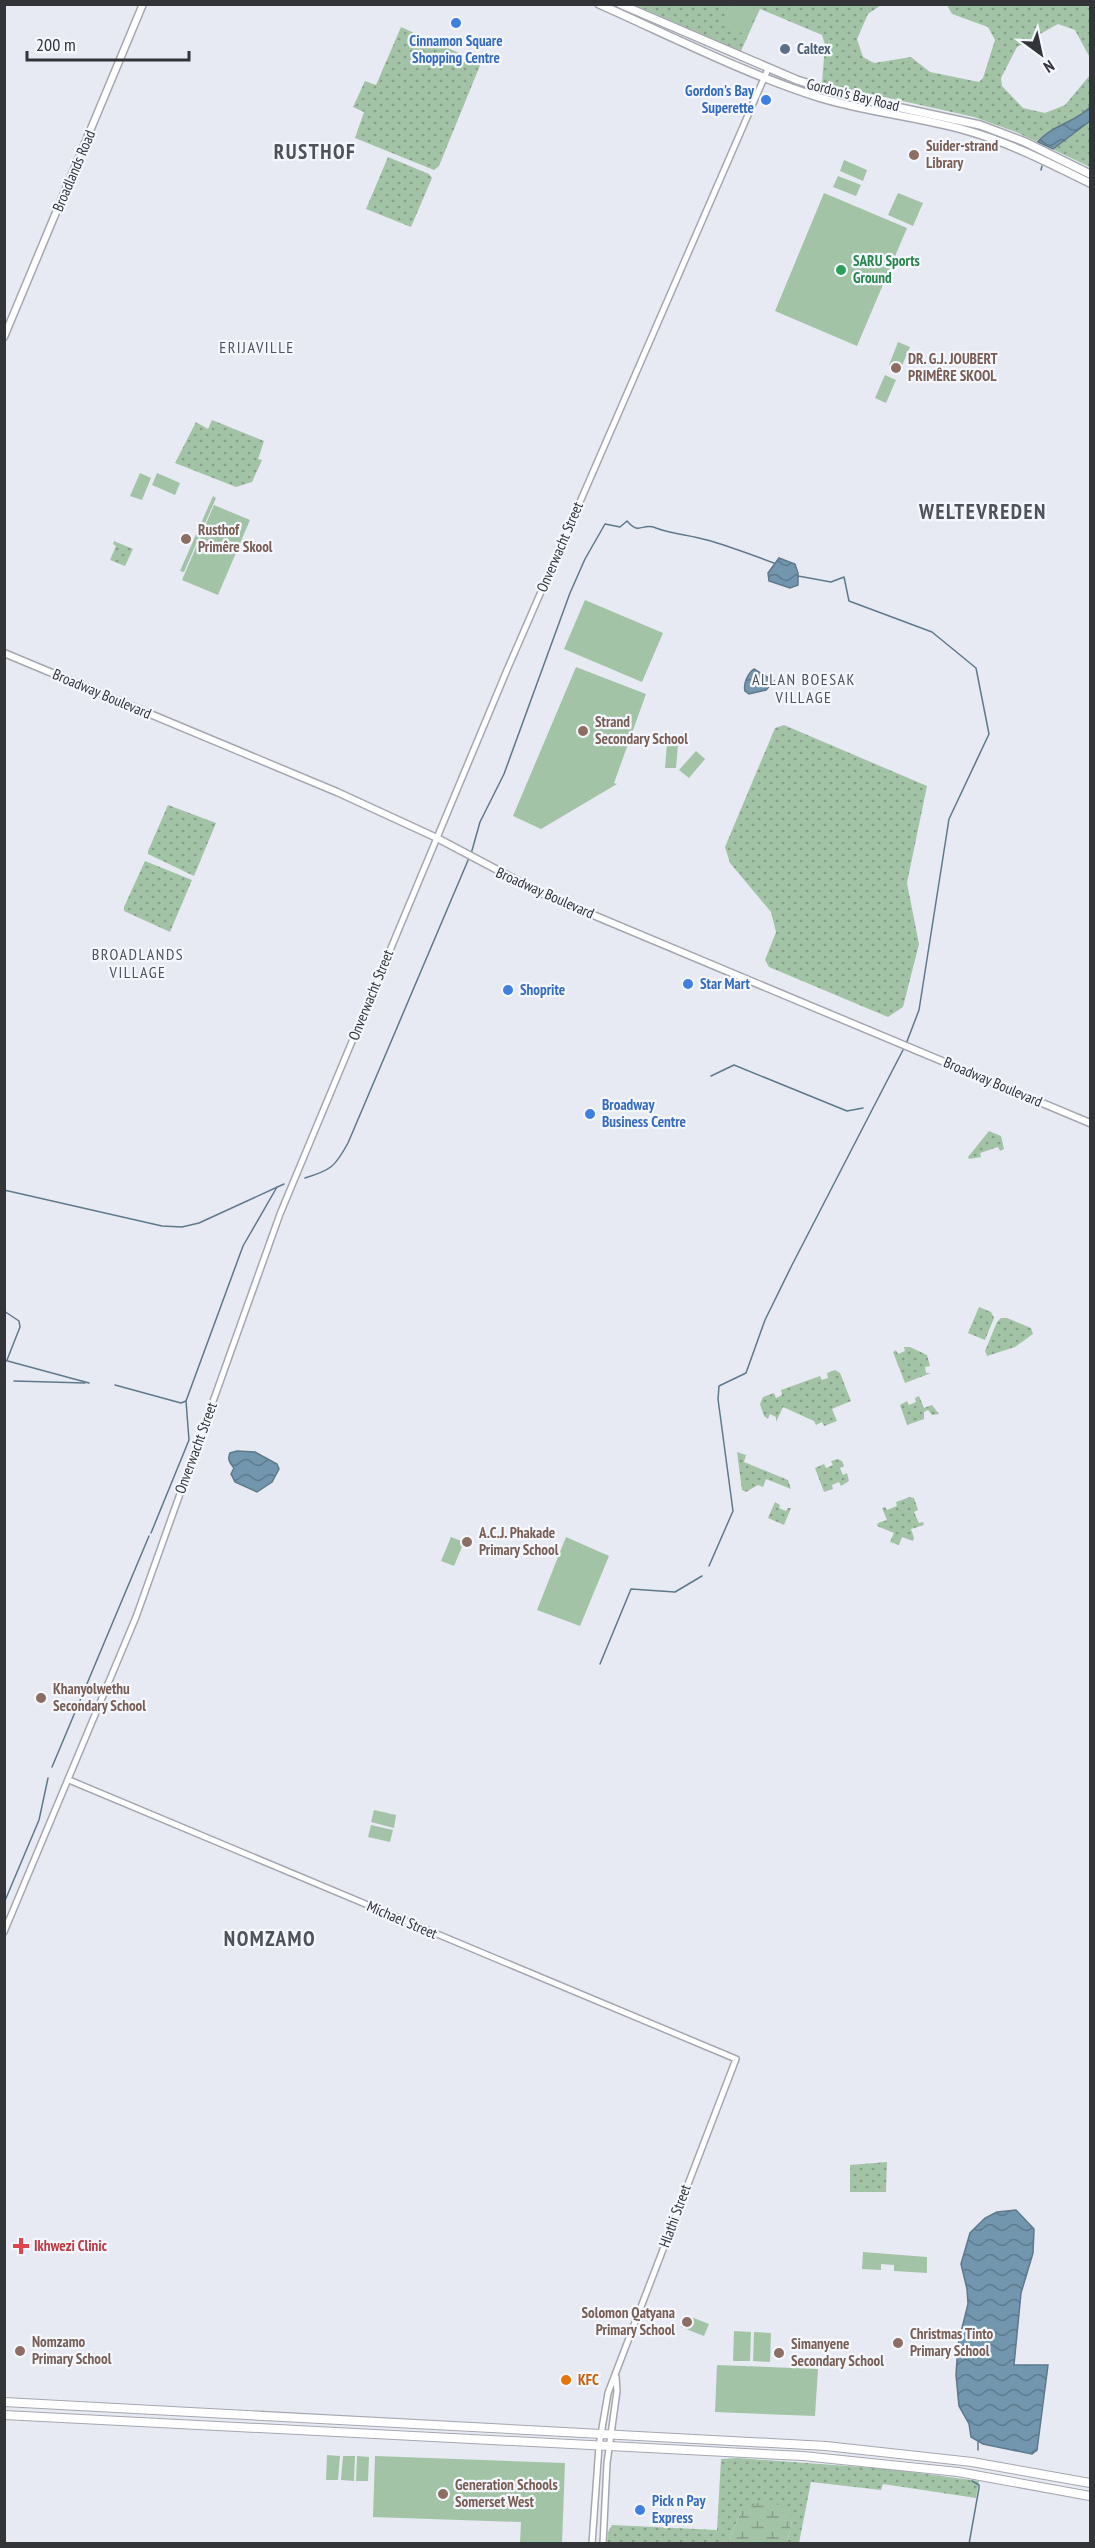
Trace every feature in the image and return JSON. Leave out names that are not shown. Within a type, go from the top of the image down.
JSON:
[{"type":"highway","points":[[4,2402],[601,2433],[874,2450],[972,2462],[1090,2483]]},
{"type":"highway","points":[[4,2415],[856,2460],[958,2472],[1090,2496]]},
{"type":"main road","name":"Broadlands Road","points":[[4,336],[143,4]]},
{"type":"main road","name":"Gordon's Bay Road","points":[[599,4],[685,37],[804,92],[848,105],[948,125],[982,135],[1021,150],[1090,183]]},
{"type":"main road","name":"Gordon's Bay Road","points":[[620,4],[685,37]]},
{"type":"main road","name":"Gordon's Bay Road","points":[[767,73],[844,96],[950,117],[987,128],[1025,142],[1090,174]]},
{"type":"main road","name":"Broadway Boulevard","points":[[4,653],[337,792],[436,838],[543,894],[1090,1123]]},
{"type":"street","name":"Onverwacht Street","points":[[4,1932],[142,1600],[280,1214],[507,670],[767,73]]},
{"type":"street","name":"Michael Street","points":[[69,1780],[735,2059]]},
{"type":"street","name":"Hlathi Street","points":[[592,2544],[599,2446],[608,2393],[735,2059]]},
{"type":"street","name":"Hlathi Street","points":[[603,2544],[610,2434],[617,2391],[616,2373]]},
{"type":"green space","points":[[730,4],[745,5],[758,10],[746,35],[721,24]]},
{"type":"green space","points":[[635,5],[881,5],[868,14],[857,39],[863,57],[874,63],[911,57],[930,72],[979,82],[983,78],[995,40],[988,27],[952,14],[947,5],[1090,5],[1090,58],[1075,30],[1058,24],[1017,47],[1001,78],[1002,86],[1023,108],[1045,113],[1065,105],[1090,75],[1090,167],[1016,132],[974,117],[822,83],[825,45],[822,35],[760,9],[741,51]]},
{"type":"green space","points":[[401,27],[481,63],[439,166],[434,170],[355,138],[364,112],[353,107],[365,81],[376,85]]},
{"type":"green space","points":[[388,157],[429,174],[432,178],[411,227],[366,209]]},
{"type":"green space","points":[[844,160],[867,170],[863,181],[840,171]]},
{"type":"green space","points":[[838,176],[861,185],[856,196],[833,187]]},
{"type":"green space","name":"SARU Sports Ground","points":[[824,193],[907,228],[857,346],[775,311]]},
{"type":"green space","points":[[898,193],[923,203],[913,226],[888,215]]},
{"type":"green space","points":[[898,342],[910,347],[900,370],[889,365]]},
{"type":"green space","points":[[885,375],[896,380],[886,403],[875,398]]},
{"type":"green space","points":[[212,420],[264,441],[258,459],[262,460],[252,482],[236,487],[175,463],[196,422],[208,429]]},
{"type":"green space","points":[[140,473],[151,478],[142,500],[130,496]]},
{"type":"green space","points":[[157,473],[180,483],[175,495],[152,485]]},
{"type":"green space","points":[[213,496],[216,498],[184,572],[180,571]]},
{"type":"green space","points":[[214,505],[250,520],[218,595],[182,580]]},
{"type":"green space","points":[[114,541],[133,549],[125,566],[110,560],[116,546],[113,544]]},
{"type":"green space","points":[[585,600],[663,633],[642,682],[564,649]]},
{"type":"green space","points":[[576,667],[646,694],[614,783],[617,784],[541,829],[513,816]]},
{"type":"green space","points":[[784,725],[927,786],[907,883],[919,944],[903,1007],[888,1017],[769,967],[765,960],[776,932],[771,912],[730,863],[725,847],[775,728]]},
{"type":"green space","points":[[667,743],[678,744],[676,768],[665,768]]},
{"type":"green space","points":[[696,751],[705,759],[689,778],[679,770]]},
{"type":"green space","points":[[168,805],[216,823],[194,876],[148,854]]},
{"type":"green space","points":[[145,861],[192,880],[170,932],[124,911]]},
{"type":"green space","points":[[989,1131],[1001,1136],[1004,1149],[1000,1151],[998,1147],[980,1153],[981,1157],[969,1159],[968,1157]]},
{"type":"green space","points":[[979,1307],[991,1312],[994,1318],[985,1340],[968,1333]]},
{"type":"green space","points":[[1001,1318],[1007,1318],[1031,1328],[1033,1334],[1015,1347],[987,1356],[985,1351],[997,1322]]},
{"type":"green space","points":[[904,1347],[910,1347],[927,1355],[930,1366],[925,1367],[926,1373],[931,1373],[905,1383],[893,1352],[896,1350],[898,1354],[905,1351]]},
{"type":"green space","points":[[835,1370],[840,1373],[851,1401],[832,1409],[837,1421],[824,1426],[822,1422],[816,1425],[814,1421],[783,1407],[776,1422],[776,1417],[770,1414],[768,1419],[764,1416],[760,1404],[763,1397],[774,1393],[776,1398],[782,1395],[781,1390],[820,1376],[822,1380],[828,1378],[827,1373]]},
{"type":"green space","points":[[919,1396],[924,1408],[932,1405],[939,1414],[932,1415],[928,1410],[924,1412],[924,1419],[907,1425],[900,1405],[907,1401],[909,1405],[916,1402],[915,1398]]},
{"type":"green space","points":[[737,1452],[746,1455],[744,1462],[788,1480],[791,1489],[766,1479],[763,1487],[758,1485],[746,1492],[742,1490]]},
{"type":"green space","points":[[838,1459],[844,1466],[840,1468],[843,1475],[847,1473],[849,1481],[841,1486],[839,1482],[832,1485],[833,1489],[824,1492],[815,1468],[824,1464],[826,1468],[833,1465],[831,1461]]},
{"type":"green space","points":[[910,1497],[914,1498],[918,1510],[914,1512],[919,1523],[923,1522],[924,1525],[911,1529],[913,1541],[902,1537],[899,1545],[890,1542],[894,1533],[877,1526],[878,1523],[887,1520],[882,1508],[885,1507],[887,1510],[897,1506],[896,1502]]},
{"type":"green space","points":[[775,1502],[780,1505],[779,1508],[786,1511],[791,1508],[784,1525],[768,1518]]},
{"type":"green space","points":[[451,1537],[464,1542],[454,1566],[441,1561]]},
{"type":"green space","points":[[566,1537],[609,1556],[580,1626],[537,1610]]},
{"type":"green space","points":[[374,1810],[396,1815],[394,1828],[371,1822]]},
{"type":"green space","points":[[371,1825],[393,1830],[390,1842],[368,1837]]},
{"type":"green space","points":[[887,2162],[886,2192],[850,2192],[850,2165]]},
{"type":"green space","points":[[863,2252],[927,2257],[927,2273],[894,2271],[894,2265],[881,2264],[881,2270],[862,2269]]},
{"type":"green space","points":[[686,2315],[709,2324],[704,2336],[681,2327]]},
{"type":"green space","points":[[734,2331],[751,2332],[750,2361],[733,2361]]},
{"type":"green space","points":[[754,2332],[771,2333],[770,2362],[753,2361]]},
{"type":"green space","points":[[717,2365],[818,2369],[815,2416],[715,2412]]},
{"type":"green space","points":[[327,2455],[340,2456],[338,2480],[326,2480]]},
{"type":"green space","points":[[343,2456],[355,2456],[354,2481],[341,2480]]},
{"type":"green space","points":[[357,2456],[369,2457],[368,2481],[356,2481]]},
{"type":"green space","points":[[375,2456],[565,2463],[562,2543],[520,2543],[521,2522],[373,2517]]},
{"type":"green space","points":[[738,2458],[889,2469],[979,2481],[976,2498],[883,2484],[881,2490],[811,2482],[799,2543],[787,2543],[792,2521],[741,2511],[728,2543],[607,2544],[608,2532],[612,2525],[717,2530],[721,2459]]},
{"type":"green space","points":[[766,2499],[786,2509],[792,2521],[787,2543],[728,2543],[741,2511]]},
{"type":"water","points":[[1090,107],[1090,121],[1053,149],[1038,142],[1050,131]]},
{"type":"water","points":[[779,558],[795,564],[798,585],[790,588],[769,581],[768,573]]},
{"type":"water","points":[[754,669],[774,681],[766,690],[749,694],[745,691],[745,685]]},
{"type":"water","points":[[255,1452],[277,1464],[279,1469],[272,1482],[257,1492],[235,1482],[231,1474],[234,1468],[229,1457],[230,1453]]},
{"type":"water","points":[[1016,2210],[1034,2229],[1033,2253],[1021,2293],[1014,2365],[1048,2365],[1037,2450],[1032,2454],[983,2444],[971,2437],[969,2424],[959,2406],[956,2375],[958,2344],[968,2304],[961,2264],[970,2233],[985,2218],[997,2212]]},
{"type":"waterway","points":[[1041,170],[1042,166]]},
{"type":"waterway","points":[[471,854],[480,822],[504,774],[570,593],[585,559],[605,524],[620,527],[627,521],[635,528],[647,526],[701,538],[774,563]]},
{"type":"waterway","points":[[798,576],[831,582],[844,577],[849,601],[932,632],[976,668],[989,734],[949,819],[919,1010],[906,1044]]},
{"type":"waterway","points":[[305,1178],[321,1173],[331,1166],[348,1143],[469,858]]},
{"type":"waterway","points":[[709,1566],[733,1511],[718,1399],[719,1386],[746,1373],[765,1320],[904,1048]]},
{"type":"waterway","points":[[711,1076],[734,1065],[847,1111],[863,1108]]},
{"type":"waterway","points":[[4,1190],[162,1226],[182,1227],[199,1223],[284,1184]]},
{"type":"waterway","points":[[115,1385],[181,1403],[186,1401],[243,1246],[277,1187]]},
{"type":"waterway","points":[[4,1311],[19,1321],[20,1327],[7,1360]]},
{"type":"waterway","points":[[4,1360],[89,1383]]},
{"type":"waterway","points":[[14,1381],[85,1383]]},
{"type":"waterway","points":[[151,1533],[189,1440],[186,1401]]},
{"type":"waterway","points":[[52,1767],[149,1536]]},
{"type":"waterway","points":[[600,1664],[631,1589],[675,1592],[702,1576]]},
{"type":"waterway","points":[[4,1903],[39,1820],[48,1778]]},
{"type":"waterway","points":[[978,2442],[978,2450]]},
{"type":"waterway","points":[[969,2544],[979,2488],[979,2485],[972,2481]]},
{"type":"place","name":"Cinnamon Square Shopping Centre","points":[[456,23]]},
{"type":"place","name":"Caltex","points":[[785,49]]},
{"type":"place","name":"Gordon's Bay Superette","points":[[766,100]]},
{"type":"place","name":"Suider-strand Library","points":[[914,155]]},
{"type":"place","name":"SARU Sports Ground","points":[[841,270]]},
{"type":"place","name":"DR. G.J. JOUBERT PRIMÊRE SKOOL","points":[[896,368]]},
{"type":"place","name":"Rusthof Primêre Skool","points":[[186,539]]},
{"type":"place","name":"Strand Secondary School","points":[[583,731]]},
{"type":"place","name":"Star Mart","points":[[688,984]]},
{"type":"place","name":"Shoprite","points":[[508,990]]},
{"type":"place","name":"Broadway Business Centre","points":[[590,1114]]},
{"type":"place","name":"A.C.J. Phakade Primary School","points":[[467,1542]]},
{"type":"place","name":"Khanyolwethu Secondary School","points":[[41,1698]]},
{"type":"place","name":"Ikhwezi Clinic","points":[[21,2246]]},
{"type":"place","name":"Solomon Qatyana Primary School","points":[[687,2322]]},
{"type":"place","name":"Christmas Tinto Primary School","points":[[898,2343]]},
{"type":"place","name":"Nomzamo Primary School","points":[[20,2351]]},
{"type":"place","name":"Simanyene Secondary School","points":[[779,2353]]},
{"type":"place","name":"KFC","points":[[566,2380]]},
{"type":"place","name":"Generation Schools Somerset West","points":[[443,2494]]},
{"type":"place","name":"Pick n Pay Express","points":[[640,2510]]},
{"type":"district","name":"RUSTHOF","points":[[315,152]]},
{"type":"district","name":"ERIJAVILLE","points":[[257,347]]},
{"type":"district","name":"WELTEVREDEN","points":[[983,512]]},
{"type":"district","name":"ALLAN BOESAK VILLAGE","points":[[804,688]]},
{"type":"district","name":"BROADLANDS VILLAGE","points":[[138,963]]},
{"type":"district","name":"NOMZAMO","points":[[270,1939]]}]
